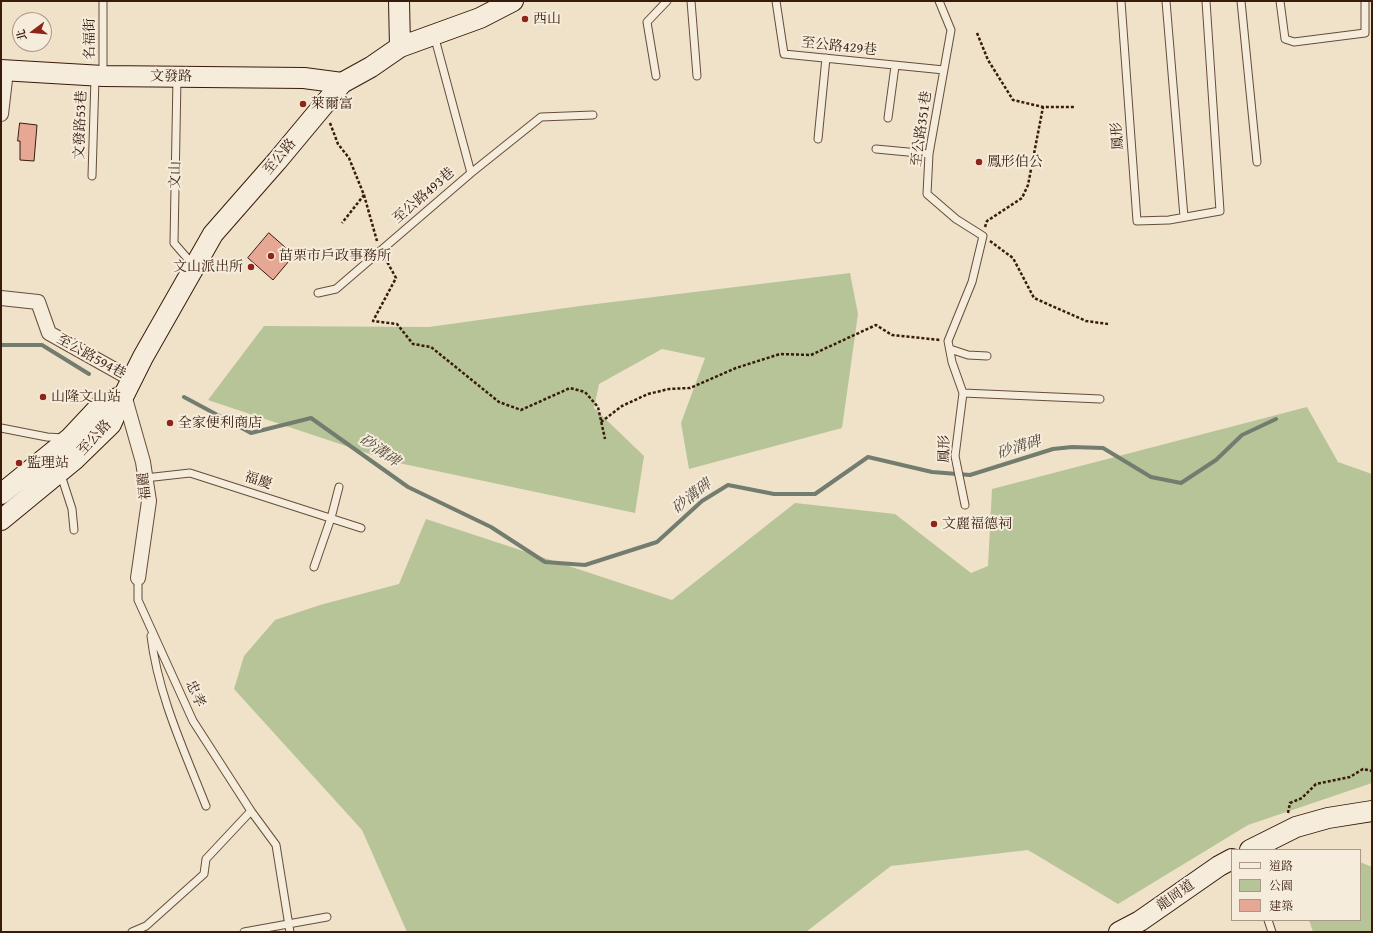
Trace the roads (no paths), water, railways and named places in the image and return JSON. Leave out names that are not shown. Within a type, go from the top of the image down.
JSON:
[{"type":"street","points":[[399,1],[400,47]]},
{"type":"street","name":"至公路","points":[[1,494],[111,424],[127,387],[213,234],[342,83],[371,67],[400,47],[480,18],[513,1]]},
{"type":"street","name":"文發路","points":[[4,70],[99,76],[304,78],[342,83]]},
{"type":"street","points":[[1,114],[4,70]]},
{"type":"street","name":"至公路594巷","points":[[1,298],[38,302],[49,333],[127,387]]},
{"type":"street","name":"福麗","points":[[127,387],[143,462],[148,501],[138,578]]},
{"type":"street","name":"至公路","points":[[1,520],[60,472],[78,444]]},
{"type":"street","points":[[1252,849],[1296,828],[1328,818],[1372,811]]},
{"type":"street","name":"龍岡道","points":[[1119,932],[1143,926],[1219,866],[1231,860]]},
{"type":"lane","name":"名福街","points":[[99,76],[103,1]]},
{"type":"lane","points":[[656,76],[647,22],[667,1]]},
{"type":"lane","points":[[691,1],[697,76]]},
{"type":"lane","name":"至公路429巷","points":[[776,1],[784,54],[944,70]]},
{"type":"lane","name":"至公路351巷","points":[[939,1],[951,30],[929,154],[927,194],[956,219],[983,236],[972,282],[948,341]]},
{"type":"lane","name":"鳳形","points":[[1121,1],[1137,221],[1184,217],[1220,211],[1206,1]]},
{"type":"lane","points":[[1166,1],[1184,217]]},
{"type":"lane","points":[[1241,1],[1257,162]]},
{"type":"lane","points":[[1280,1],[1285,39],[1294,42],[1365,33],[1365,1]]},
{"type":"lane","name":"至公路493巷","points":[[318,293],[336,289],[471,173],[434,35]]},
{"type":"lane","points":[[818,139],[826,58]]},
{"type":"lane","points":[[888,118],[895,66]]},
{"type":"lane","name":"文發路53巷","points":[[92,176],[99,76]]},
{"type":"lane","name":"文山","points":[[177,77],[174,243],[194,266]]},
{"type":"lane","points":[[471,173],[541,117],[593,115]]},
{"type":"lane","points":[[876,149],[929,154]]},
{"type":"lane","name":"鳳形","points":[[948,341],[962,393],[955,456],[959,482],[965,505]]},
{"type":"lane","points":[[950,349],[968,355],[986,356]]},
{"type":"lane","points":[[962,393],[1100,399]]},
{"type":"lane","points":[[1,428],[78,444]]},
{"type":"lane","points":[[60,472],[72,509],[74,530]]},
{"type":"lane","name":"福慶","points":[[145,478],[190,473],[361,528]]},
{"type":"lane","points":[[314,567],[331,518],[339,487]]},
{"type":"lane","name":"忠孝","points":[[138,578],[138,600],[192,721],[251,811],[276,845],[290,932]]},
{"type":"lane","points":[[150,628],[154,664],[172,718],[206,806]]},
{"type":"lane","points":[[132,932],[146,926],[204,874],[206,859],[251,811]]},
{"type":"lane","points":[[244,932],[327,917]]},
{"type":"lane","points":[[1268,921],[1272,932]]},
{"type":"waterway","name":"砂溝碑","points":[[1,345],[42,345],[89,374]]},
{"type":"waterway","name":"砂溝碑","points":[[184,397],[251,433],[311,418],[408,487],[491,527],[545,562],[585,565],[657,542],[702,501],[728,485],[774,494],[815,494],[868,457],[932,472],[970,475],[1053,449],[1072,447],[1103,448],[1151,477],[1181,483],[1216,460],[1242,435],[1276,419]]},
{"type":"place","name":"西山","points":[[525,19]]},
{"type":"place","name":"萊爾富","points":[[303,104]]},
{"type":"place","name":"鳳形伯公","points":[[979,162]]},
{"type":"place","name":"苗栗市戶政事務所","points":[[271,256]]},
{"type":"place","name":"文山派出所","points":[[251,267]]},
{"type":"place","name":"山隆文山站","points":[[43,397]]},
{"type":"place","name":"全家便利商店","points":[[170,423]]},
{"type":"place","name":"監理站","points":[[19,463]]},
{"type":"place","name":"文麗福德祠","points":[[934,524]]}]
